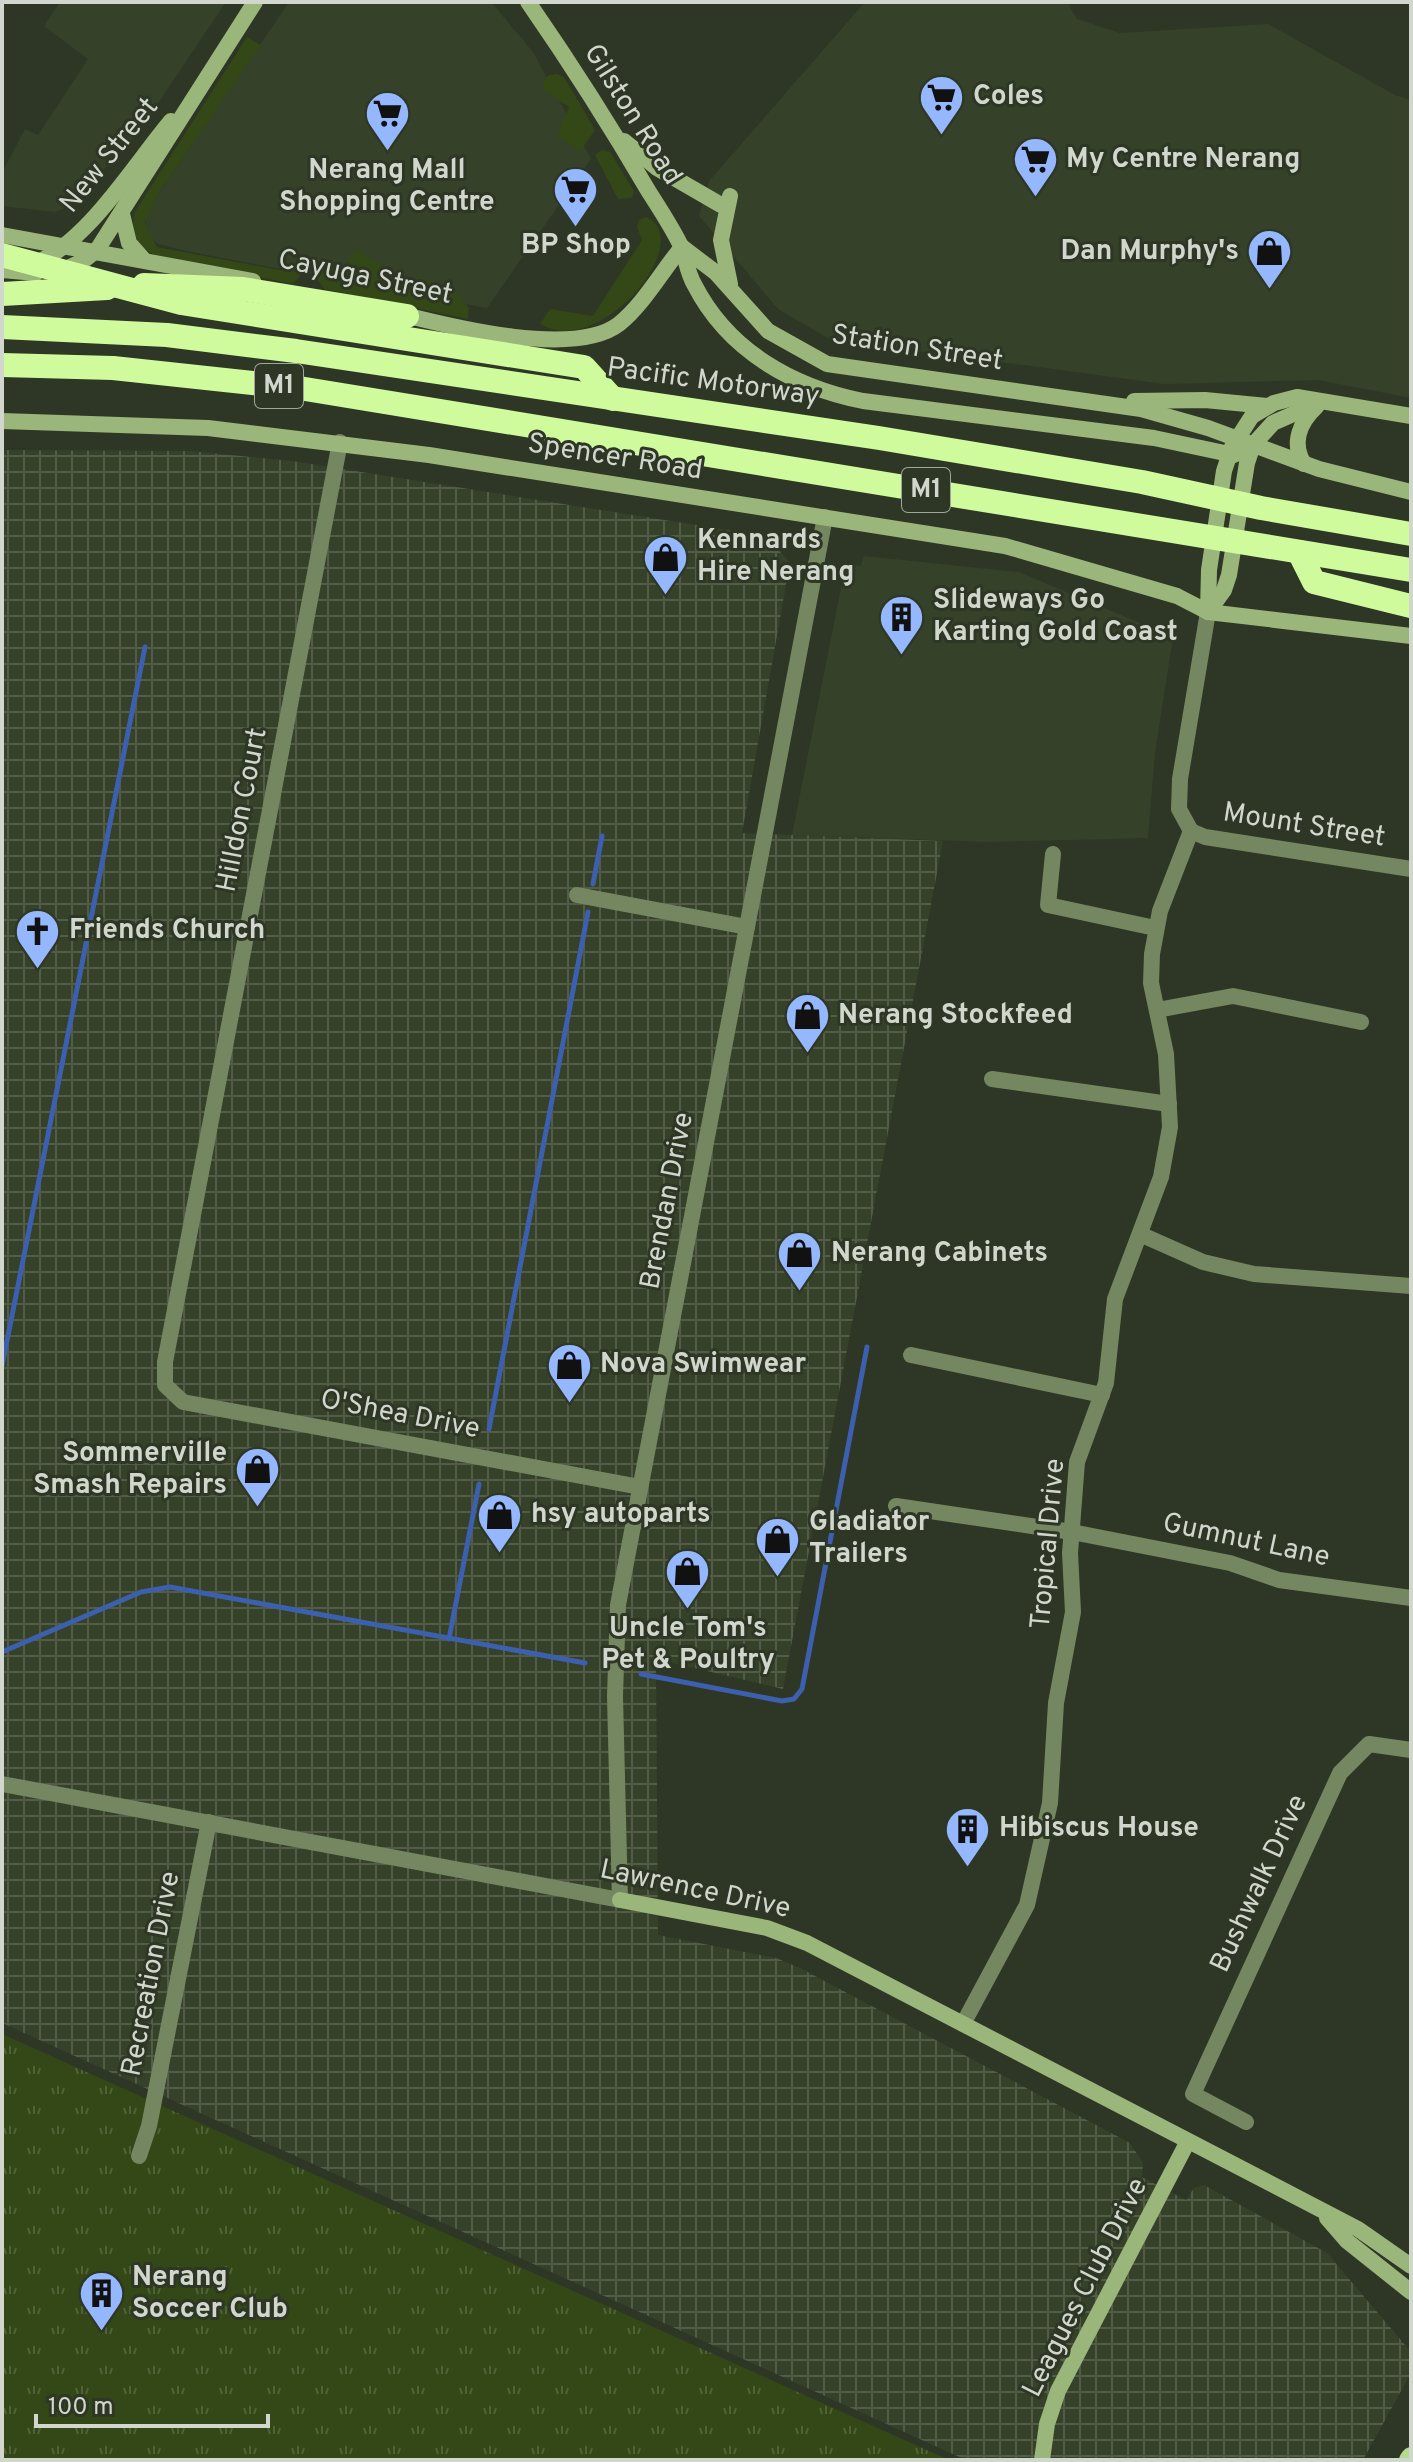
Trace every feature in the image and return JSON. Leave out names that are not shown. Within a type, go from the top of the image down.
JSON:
[{"type":"highway","points":[[2,255],[181,303],[584,367],[613,399]]},
{"type":"highway","points":[[2,294],[196,285],[243,289],[407,316]]},
{"type":"highway","name":"Pacific Motorway","points":[[2,327],[167,335],[613,399],[967,452],[1411,534]]},
{"type":"highway","name":"M1","points":[[2,365],[113,368],[299,388],[1411,570]]},
{"type":"highway","points":[[1299,552],[1314,582],[1411,606]]},
{"type":"street","name":"New Street","points":[[97,250],[255,2]]},
{"type":"street","name":"Gilston Road","points":[[530,5],[583,79],[682,247]]},
{"type":"street","name":"New Street","points":[[68,245],[191,99]]},
{"type":"street","points":[[614,132],[657,168],[726,201],[721,240],[732,293]]},
{"type":"street","points":[[122,214],[129,243],[144,260]]},
{"type":"street","name":"Cayuga Street","points":[[2,235],[287,287],[407,316],[508,334],[566,339],[605,332],[624,319],[682,247]]},
{"type":"street","points":[[2,270],[33,264],[68,245]]},
{"type":"street","name":"Station Street","points":[[682,247],[715,272],[768,331],[827,364],[865,372],[1098,402],[1162,414],[1232,449]]},
{"type":"street","name":"Station Street","points":[[682,247],[693,283],[723,325],[761,361],[807,386],[863,401],[1232,449]]},
{"type":"street","points":[[2,270],[60,272],[97,250]]},
{"type":"street","points":[[1191,831],[1179,809],[1180,779],[1208,612],[1209,570],[1232,449],[1255,413],[1297,397],[1411,416]]},
{"type":"street","points":[[1098,402],[1205,400],[1268,406]]},
{"type":"street","points":[[1232,449],[1241,454],[1273,423],[1321,402]]},
{"type":"street","points":[[1304,464],[1298,450],[1298,434],[1306,418],[1321,402]]},
{"type":"street","name":"Spencer Road","points":[[2,421],[140,423],[340,442],[1024,549],[1127,584],[1177,596],[1208,612],[1411,636]]},
{"type":"street","name":"Hilldon Court","points":[[164,1376],[340,442]]},
{"type":"street","points":[[1253,445],[1304,464],[1411,492]]},
{"type":"street","points":[[1208,612],[1224,590],[1229,575],[1245,475],[1253,445]]},
{"type":"street","name":"Brendan Drive","points":[[620,1900],[614,1647],[618,1605],[825,517]]},
{"type":"street","name":"Mount Street","points":[[1191,831],[1205,837],[1411,869]]},
{"type":"street","name":"Tropical Drive","points":[[963,2024],[1027,1905],[1050,1803],[1056,1703],[1073,1612],[1072,1532],[1077,1462],[1102,1395],[1115,1299],[1142,1235],[1161,1177],[1170,1127],[1166,1054],[1151,983],[1155,928],[1191,831]]},
{"type":"street","points":[[1053,854],[1048,905],[1155,928]]},
{"type":"street","points":[[577,895],[747,927]]},
{"type":"street","points":[[1157,1010],[1233,996],[1361,1022]]},
{"type":"street","points":[[992,1079],[1169,1104]]},
{"type":"street","points":[[1142,1235],[1203,1262],[1254,1274],[1411,1286]]},
{"type":"street","points":[[911,1355],[1102,1395]]},
{"type":"street","name":"O'Shea Drive","points":[[164,1376],[165,1385],[183,1402],[640,1487]]},
{"type":"street","name":"Gumnut Lane","points":[[896,1506],[1072,1532],[1230,1563],[1279,1580],[1411,1598]]},
{"type":"street","name":"Bushwalk Drive","points":[[1246,2122],[1193,2094],[1340,1773],[1369,1744],[1411,1750]]},
{"type":"street","name":"Lawrence Drive","points":[[2,1784],[785,1934],[1358,2229],[1411,2266]]},
{"type":"street","name":"Recreation Drive","points":[[139,2156],[147,2136],[209,1822]]},
{"type":"street","name":"Leagues Club Drive","points":[[1042,2460],[1047,2424],[1058,2391],[1187,2143]]},
{"type":"street","name":"Lawrence Drive","points":[[1320,2211],[1347,2241],[1406,2288]]},
{"type":"street","points":[[1406,2288],[1411,2303]]},
{"type":"shaded area","points":[[60,2],[226,2],[138,133],[70,206],[55,212],[2,206],[2,173],[25,129],[38,135],[88,59],[44,26]]},
{"type":"shaded area","name":"Nerang Mall Shopping Centre","points":[[289,2],[491,2],[533,52],[591,159],[487,308],[186,251],[158,244],[148,236],[145,217],[158,194]]},
{"type":"shaded area","name":"My Centre Nerang","points":[[865,2],[1067,2],[1077,19],[1120,33],[1268,24],[1395,95],[1411,100],[1411,398],[1318,380],[1164,384],[829,339],[778,309],[699,216],[709,181]]},
{"type":"shaded area","points":[[2,450],[189,451],[292,461],[765,536],[790,562],[742,833],[943,841],[783,1689],[656,1659],[658,1935],[776,1958],[800,1968],[1130,2143],[1143,2163],[1142,2177],[1186,2200],[1194,2188],[1204,2185],[1327,2253],[1411,2352],[1411,2373],[1363,2460],[966,2460],[2,2023]]},
{"type":"shaded area","points":[[864,556],[1019,572],[1173,637],[1155,753],[1148,838],[989,842],[792,835],[846,563],[861,566]]},
{"type":"green space","points":[[247,37],[261,45],[158,194],[145,223],[157,247],[279,270],[300,264],[300,276],[293,284],[154,255],[139,243],[133,227],[134,213]]},
{"type":"green space","points":[[549,75],[564,77],[595,130],[580,152],[557,136],[569,107],[543,90],[544,80]]},
{"type":"green space","points":[[602,150],[610,152],[634,191],[632,198],[618,199],[595,155]]},
{"type":"green space","points":[[646,217],[659,229],[660,248],[652,270],[636,292],[614,312],[590,326],[564,331],[540,324],[550,309],[593,316],[642,240],[637,227],[639,220]]},
{"type":"green space","points":[[356,249],[413,285],[419,276],[455,290],[469,308],[468,319],[324,289],[318,280],[319,269],[328,260],[343,269]]},
{"type":"green space","points":[[2,2034],[949,2460],[2,2460]]},
{"type":"waterway","points":[[2,1366],[145,647]]},
{"type":"waterway","points":[[593,884],[602,836]]},
{"type":"waterway","points":[[489,1429],[588,912]]},
{"type":"waterway","points":[[641,1674],[782,1701],[794,1699],[802,1689],[867,1347]]},
{"type":"waterway","points":[[449,1639],[479,1484]]},
{"type":"waterway","points":[[2,1652],[141,1592],[170,1587],[585,1663]]},
{"type":"place","name":"Coles","points":[[942,136]]},
{"type":"place","name":"Nerang Mall Shopping Centre","points":[[387,153]]},
{"type":"place","name":"My Centre Nerang","points":[[1035,199]]},
{"type":"place","name":"BP Shop","points":[[576,228]]},
{"type":"place","name":"Dan Murphy's","points":[[1270,291]]},
{"type":"place","name":"Kennards Hire Nerang","points":[[666,596]]},
{"type":"place","name":"Slideways Go Karting Gold Coast","points":[[902,656]]},
{"type":"place","name":"Friends Church","points":[[38,970]]},
{"type":"place","name":"Nerang Stockfeed","points":[[807,1055]]},
{"type":"place","name":"Nerang Cabinets","points":[[800,1293]]},
{"type":"place","name":"Nova Swimwear","points":[[569,1404]]},
{"type":"place","name":"Sommerville Smash Repairs","points":[[258,1509]]},
{"type":"place","name":"hsy autoparts","points":[[500,1554]]},
{"type":"place","name":"Gladiator Trailers","points":[[778,1578]]},
{"type":"place","name":"Uncle Tom's Pet & Poultry","points":[[688,1611]]},
{"type":"place","name":"Hibiscus House","points":[[968,1868]]},
{"type":"place","name":"Nerang Soccer Club","points":[[101,2333]]}]
